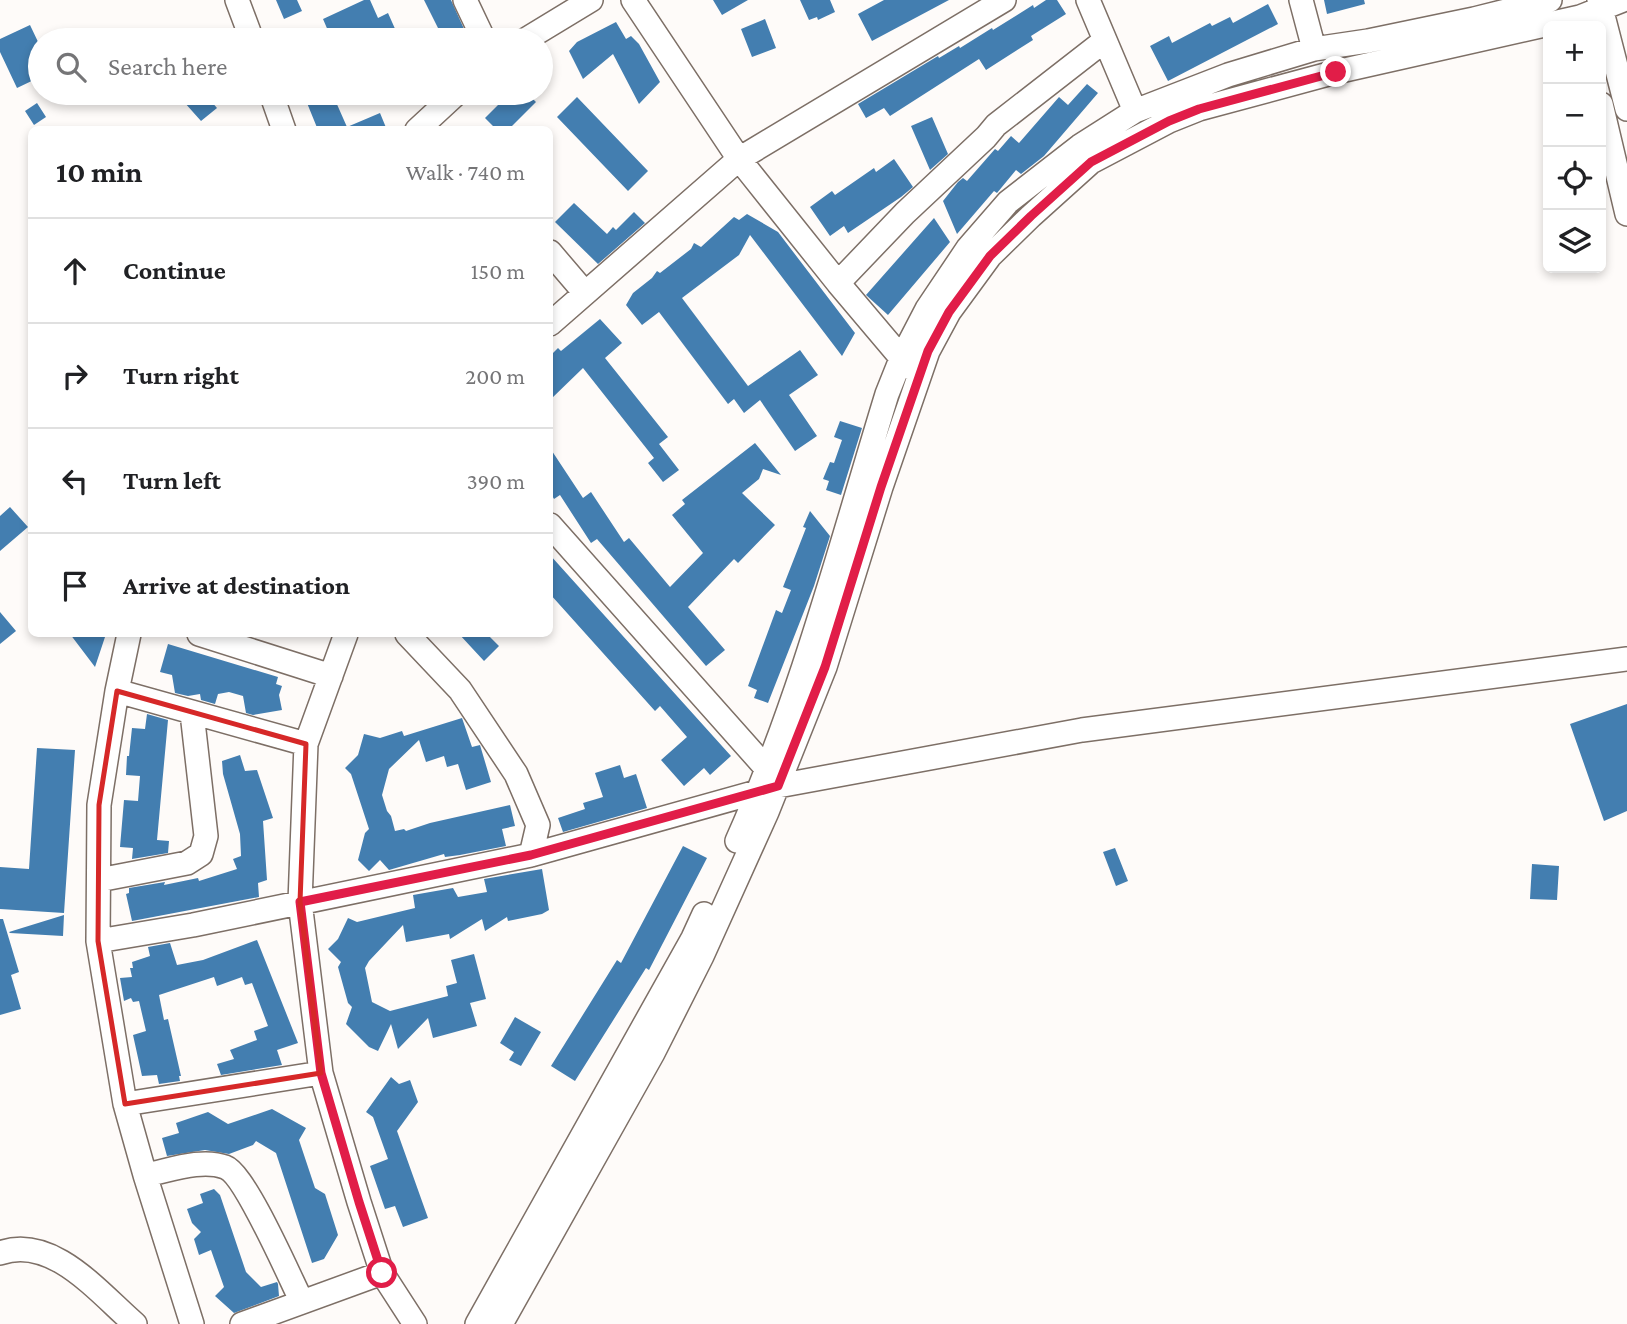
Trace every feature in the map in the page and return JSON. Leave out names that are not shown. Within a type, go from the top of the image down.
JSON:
[{"type":"street","points":[[237,0],[247,28]]},
{"type":"street","points":[[465,0],[478,28]]},
{"type":"street","points":[[545,28],[591,0]]},
{"type":"street","points":[[632,0],[739,159],[901,359],[919,376]]},
{"type":"street","points":[[553,321],[739,159],[1004,0]]},
{"type":"street","points":[[1087,0],[1135,111]]},
{"type":"street","points":[[1301,0],[1314,49]]},
{"type":"street","points":[[501,1324],[653,1053],[702,956],[768,782],[887,394],[901,359],[927,309],[968,248],[1008,202],[1080,146],[1135,111],[1228,75],[1314,49],[1474,19],[1550,0]]},
{"type":"street","points":[[477,1324],[693,938],[825,667],[881,487],[928,351],[949,312],[990,256],[1091,162],[1169,121],[1199,109],[1336,72],[1623,0]]},
{"type":"street","points":[[1588,10],[1627,109]]},
{"type":"street","points":[[838,283],[905,213],[996,125],[1104,41]]},
{"type":"street","points":[[275,105],[283,126]]},
{"type":"street","points":[[430,125],[447,105]]},
{"type":"street","points":[[1606,125],[1627,214]]},
{"type":"street","points":[[553,256],[585,293]]},
{"type":"street","points":[[553,529],[768,782]]},
{"type":"street","points":[[128,637],[117,691],[100,805],[98,941],[125,1104],[192,1324]]},
{"type":"street","points":[[208,637],[331,676]]},
{"type":"street","points":[[345,637],[306,744],[300,902],[321,1073],[382,1273],[415,1324]]},
{"type":"street","points":[[410,637],[460,690],[516,774],[538,825],[531,855]]},
{"type":"street","points":[[98,941],[193,925],[531,855],[768,782],[1082,730],[1627,659]]},
{"type":"street","points":[[117,691],[306,744]]},
{"type":"street","points":[[99,880],[187,863],[201,854],[206,836],[192,713]]},
{"type":"street","points":[[125,1104],[321,1073]]},
{"type":"street","points":[[145,1175],[207,1164],[227,1167],[243,1183],[302,1302]]},
{"type":"street","points":[[0,1253],[22,1249],[40,1251],[56,1257],[135,1324]]},
{"type":"street","points":[[242,1324],[274,1319],[302,1302],[382,1273]]},
{"type":"highlighted area","points":[[117,691],[306,744],[300,902],[321,1073],[125,1104],[98,941],[99,805]]},
{"type":"building","points":[[276,0],[297,0],[302,11],[284,19]]},
{"type":"building","points":[[364,0],[370,0],[378,18],[388,13],[395,28],[327,28],[323,19]]},
{"type":"building","points":[[424,0],[451,0],[464,28],[438,28]]},
{"type":"building","points":[[713,0],[748,0],[722,15]]},
{"type":"building","points":[[800,0],[830,0],[835,12],[818,20],[817,17],[809,20]]},
{"type":"building","points":[[884,0],[949,0],[872,41],[858,14]]},
{"type":"building","points":[[1046,0],[1057,0],[1066,14],[1031,36],[1033,40],[986,70],[979,59],[890,116],[884,108],[866,118],[858,104],[938,56],[939,58],[959,46],[960,48]]},
{"type":"building","points":[[1324,0],[1364,0],[1365,4],[1327,14]]},
{"type":"building","points":[[1268,4],[1278,24],[1168,81],[1150,46],[1169,36],[1172,43],[1210,23],[1212,26],[1230,17],[1233,23]]},
{"type":"building","points":[[765,19],[776,48],[752,57],[741,29]]},
{"type":"building","points":[[616,22],[626,39],[631,36],[639,44],[660,82],[639,104],[613,54],[583,79],[569,51],[577,42]]},
{"type":"building","points":[[30,25],[28,83],[17,88],[0,52],[0,39]]},
{"type":"building","points":[[1087,84],[1098,93],[1044,156],[1021,174],[1016,170],[957,234],[943,201],[958,182],[963,178],[967,181],[995,149],[998,151],[1011,136],[1019,143],[1059,97],[1068,105]]},
{"type":"building","points":[[577,97],[648,171],[628,191],[557,117]]},
{"type":"building","points":[[38,105],[46,117],[34,125],[25,111]]},
{"type":"building","points":[[187,105],[214,105],[217,108],[201,121]]},
{"type":"building","points":[[308,105],[337,105],[347,126],[316,126]]},
{"type":"building","points":[[498,105],[533,105],[512,126],[493,126],[485,118]]},
{"type":"building","points":[[380,113],[385,126],[349,126]]},
{"type":"building","points":[[932,117],[948,154],[930,170],[911,126]]},
{"type":"building","points":[[894,159],[913,187],[848,233],[844,226],[830,236],[810,207],[832,191],[835,195],[874,168],[876,172]]},
{"type":"building","points":[[574,203],[607,234],[613,227],[616,230],[634,212],[645,223],[598,264],[555,222]]},
{"type":"building","points":[[747,214],[778,232],[855,333],[842,356],[750,235],[739,255],[682,298],[748,386],[800,350],[818,375],[789,395],[817,436],[795,451],[760,400],[744,413],[734,399],[728,404],[659,312],[642,325],[626,305],[633,293],[657,271],[660,273],[691,249],[694,243],[701,247],[734,217],[739,220]]},
{"type":"building","points":[[934,218],[950,242],[888,315],[866,295]]},
{"type":"building","points":[[600,319],[622,343],[605,358],[668,437],[659,444],[679,470],[663,482],[648,463],[654,458],[583,368],[553,397],[553,353],[558,348],[561,351]]},
{"type":"building","points":[[840,421],[862,428],[841,495],[826,490],[829,481],[823,479],[830,462],[834,463],[842,440],[834,437]]},
{"type":"building","points":[[755,443],[781,475],[763,469],[759,479],[742,493],[775,525],[738,563],[734,559],[688,607],[725,650],[706,666],[597,539],[591,543],[560,495],[554,499],[553,453],[583,498],[591,492],[624,542],[629,538],[670,587],[703,553],[672,515],[685,504],[682,500]]},
{"type":"building","points":[[10,507],[28,527],[0,551],[0,516]]},
{"type":"building","points":[[810,511],[830,536],[814,586],[768,703],[754,698],[757,690],[748,686],[776,610],[782,613],[791,590],[783,587]]},
{"type":"building","points":[[553,558],[731,756],[710,775],[704,768],[684,786],[661,760],[687,737],[660,706],[655,711],[553,597]]},
{"type":"building","points":[[0,612],[16,631],[0,644]]},
{"type":"building","points":[[72,637],[105,637],[95,667]]},
{"type":"building","points":[[462,637],[490,637],[499,646],[484,661]]},
{"type":"building","points":[[168,644],[278,677],[276,684],[282,686],[279,695],[282,710],[253,715],[246,713],[243,696],[229,692],[218,694],[215,704],[201,700],[200,694],[188,696],[175,693],[172,675],[160,672]]},
{"type":"building","points":[[1627,704],[1627,811],[1604,821],[1570,724]]},
{"type":"building","points":[[147,714],[168,720],[157,840],[169,841],[168,853],[132,859],[133,848],[120,847],[124,800],[138,801],[140,776],[126,775],[127,756],[132,728],[145,729]]},
{"type":"building","points":[[462,718],[472,747],[480,745],[491,782],[466,790],[458,764],[447,767],[444,756],[426,762],[419,740],[389,769],[382,795],[387,811],[395,831],[406,831],[510,805],[515,826],[502,829],[506,846],[445,857],[444,854],[389,870],[380,860],[369,871],[358,860],[365,833],[369,829],[351,774],[345,768],[358,755],[364,734],[380,738],[402,731],[404,736]]},
{"type":"building","points":[[37,748],[75,750],[64,913],[0,909],[0,867],[29,869]]},
{"type":"building","points":[[240,755],[245,771],[257,770],[273,818],[263,821],[267,880],[258,883],[259,897],[132,921],[126,894],[129,893],[129,888],[198,878],[199,881],[237,869],[233,859],[241,856],[240,834],[223,774],[222,761]]},
{"type":"building","points":[[620,765],[624,778],[636,774],[647,808],[563,832],[558,818],[585,809],[583,803],[603,797],[595,773]]},
{"type":"building","points":[[683,846],[707,858],[649,970],[646,968],[575,1081],[551,1066],[617,960],[621,963]]},
{"type":"building","points":[[1115,848],[1128,881],[1116,886],[1103,852]]},
{"type":"building","points":[[1532,864],[1559,866],[1557,900],[1530,899]]},
{"type":"building","points":[[542,869],[549,910],[542,914],[508,921],[507,917],[485,931],[482,919],[450,939],[449,934],[406,942],[403,925],[365,968],[372,1002],[390,1011],[448,996],[446,986],[457,983],[451,960],[474,954],[486,999],[470,1003],[477,1026],[433,1038],[428,1018],[398,1049],[391,1024],[378,1051],[369,1047],[346,1024],[352,1007],[348,1003],[338,967],[341,962],[328,949],[338,939],[348,918],[357,922],[415,908],[413,895],[453,888],[458,897],[487,892],[484,879]]},
{"type":"building","points":[[64,915],[63,936],[9,932]]},
{"type":"building","points":[[0,919],[3,919],[19,972],[11,975],[21,1009],[0,1015]]},
{"type":"building","points":[[257,940],[298,1043],[277,1050],[282,1065],[221,1075],[217,1064],[234,1059],[230,1050],[257,1040],[254,1031],[268,1026],[252,983],[245,985],[242,977],[217,986],[214,977],[159,995],[164,1020],[168,1019],[180,1081],[159,1084],[157,1075],[142,1076],[133,1035],[146,1031],[139,1001],[133,1002],[131,998],[124,1001],[120,978],[132,977],[132,962],[150,956],[148,947],[170,943],[177,965],[203,960]]},
{"type":"building","points":[[515,1017],[541,1032],[521,1066],[509,1060],[514,1052],[500,1043]]},
{"type":"building","points":[[391,1077],[399,1084],[410,1080],[418,1102],[397,1131],[428,1218],[403,1227],[395,1206],[385,1209],[370,1166],[388,1159],[373,1117],[366,1112]]},
{"type":"building","points":[[272,1109],[306,1128],[299,1140],[315,1188],[325,1194],[338,1235],[324,1259],[312,1263],[276,1153],[256,1141],[253,1145],[229,1154],[205,1150],[167,1156],[162,1138],[179,1133],[176,1123],[208,1112],[228,1124]]},
{"type":"building","points":[[214,1189],[220,1195],[246,1272],[261,1287],[277,1282],[278,1284],[279,1296],[234,1313],[215,1296],[224,1287],[211,1250],[199,1255],[194,1239],[201,1232],[192,1223],[187,1209],[203,1203],[200,1194]]},
{"type":"route","points":[[382,1273],[321,1073],[300,902],[531,855],[778,786],[825,667],[881,487],[928,351],[949,312],[990,256],[1091,162],[1169,121],[1199,109],[1336,72]]}]
